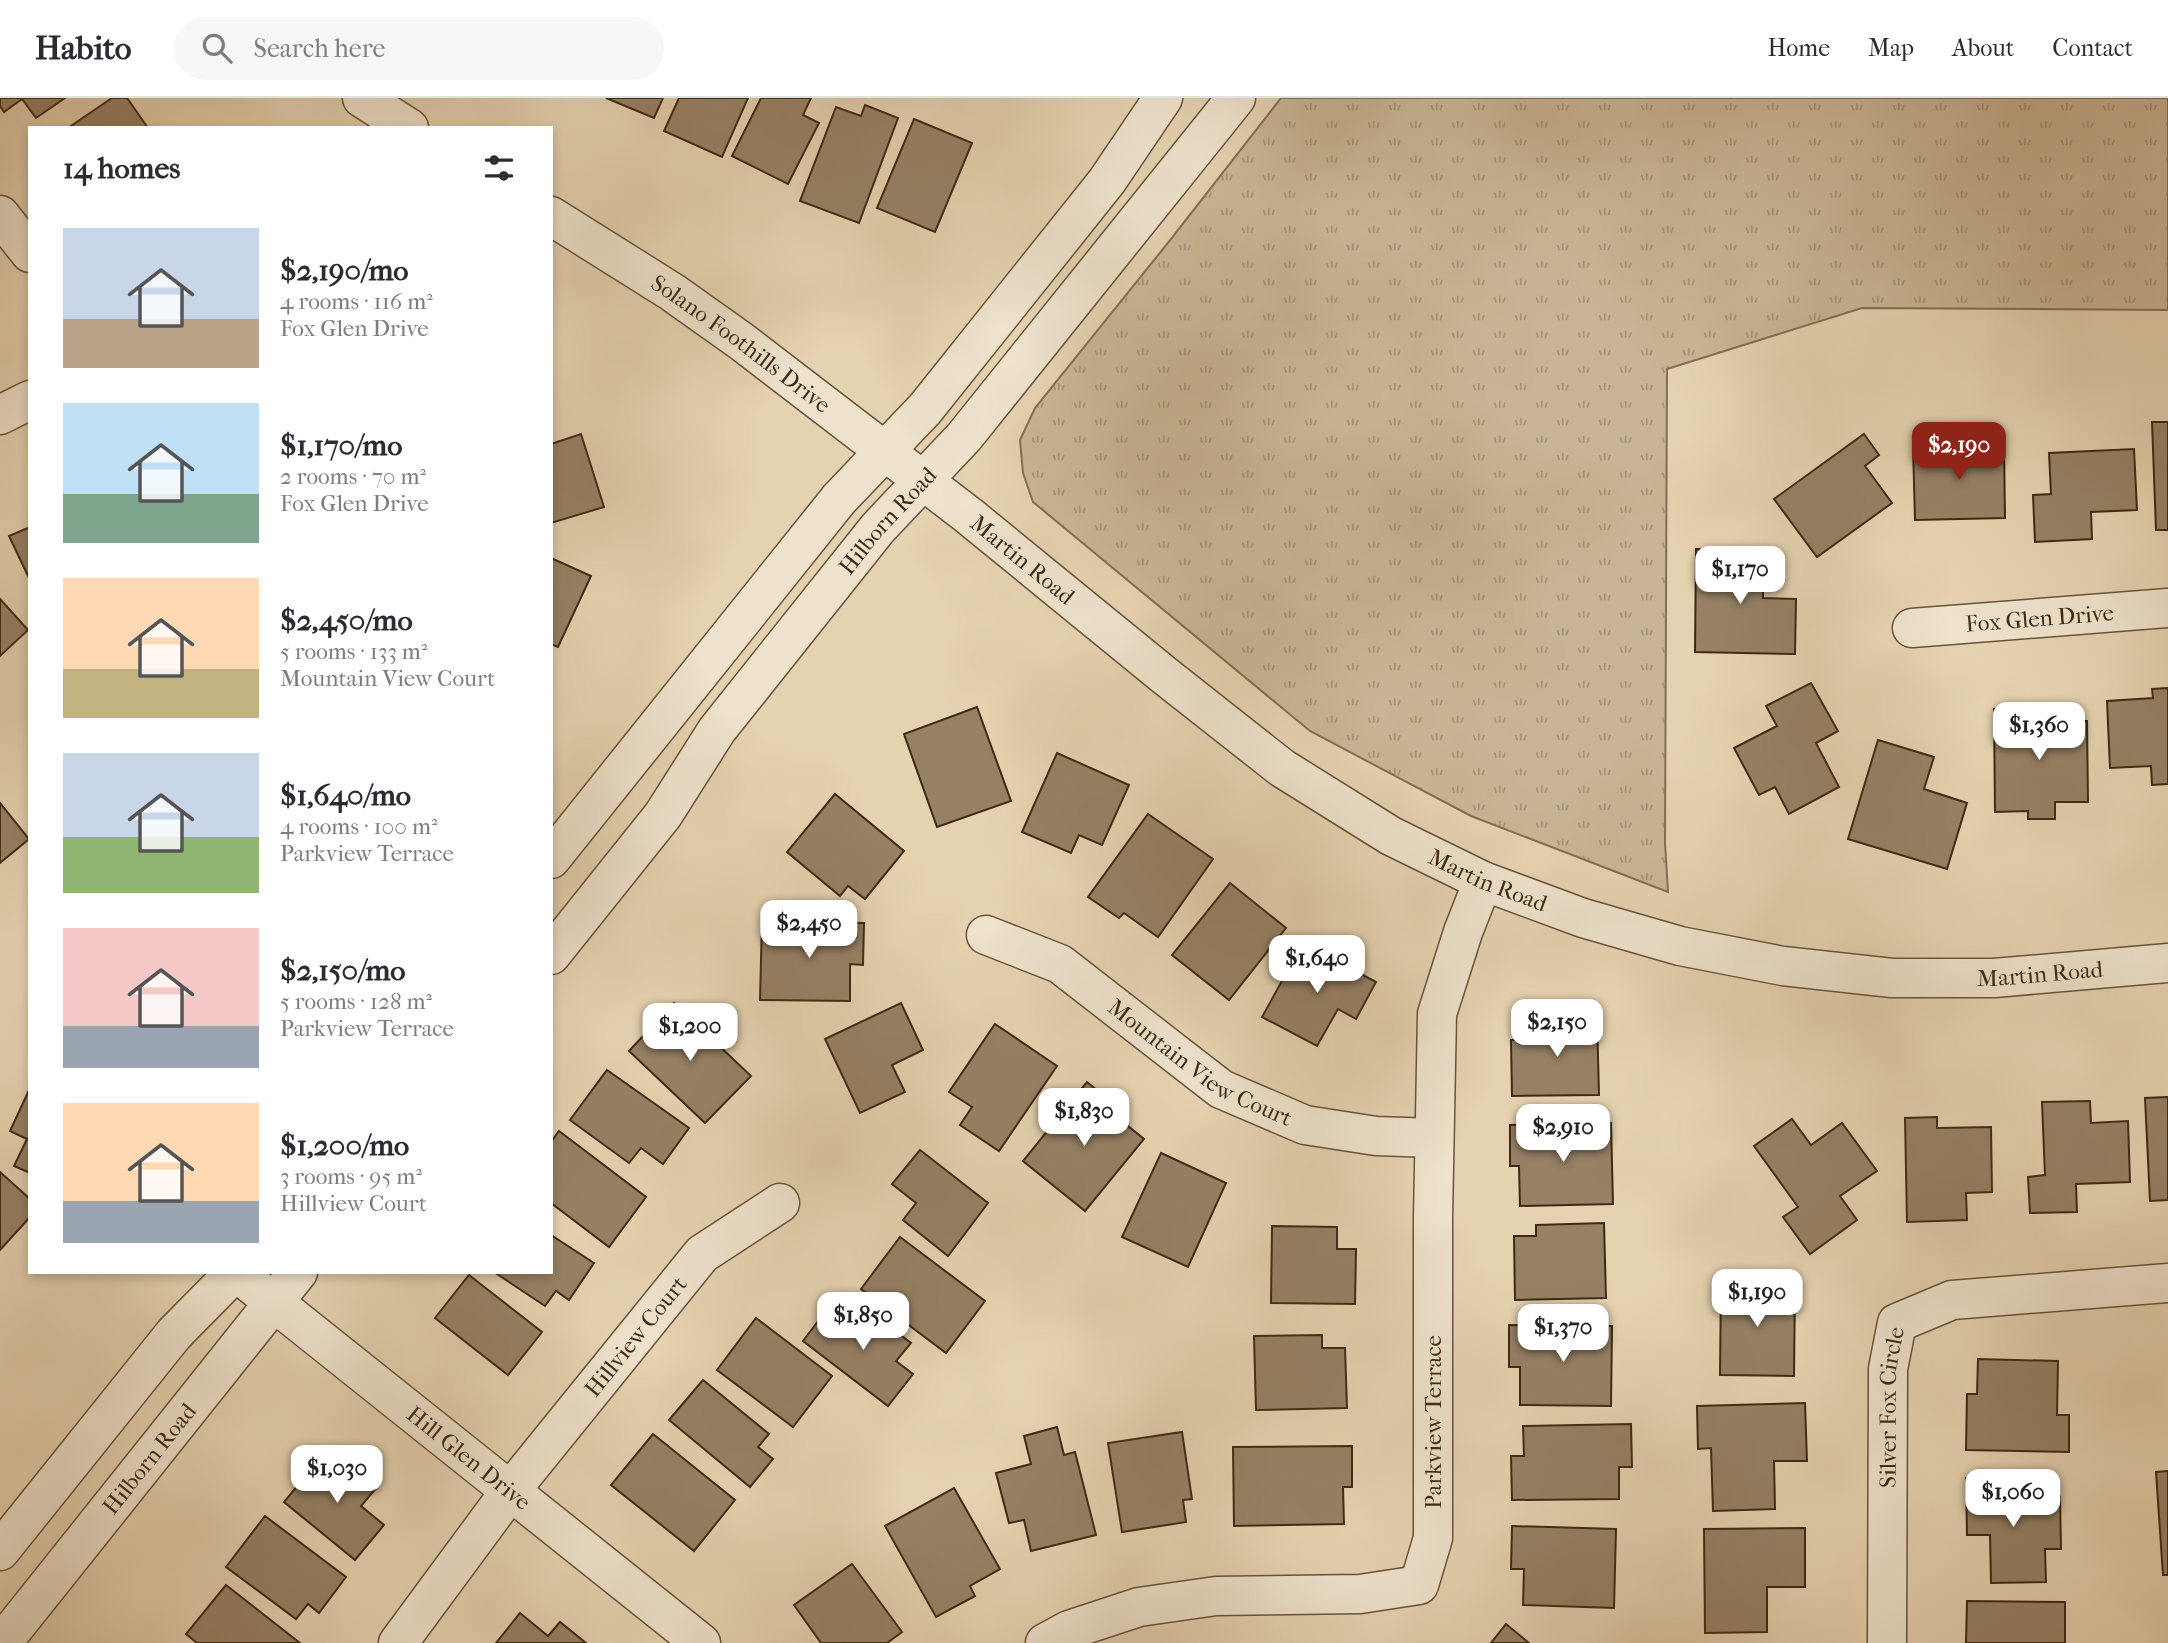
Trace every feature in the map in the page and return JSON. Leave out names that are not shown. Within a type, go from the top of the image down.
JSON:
[{"type":"street","points":[[553,856],[839,499],[925,409],[1108,181],[1163,98]]},
{"type":"street","name":"Hilborn Road","points":[[553,952],[663,815],[717,730],[878,528],[973,426],[1236,98]]},
{"type":"street","points":[[0,215],[28,250]]},
{"type":"street","name":"Solano Foothills Drive","points":[[553,217],[672,292],[741,341],[923,481]]},
{"type":"street","points":[[0,415],[28,401]]},
{"type":"street","name":"Martin Road","points":[[923,481],[1282,768],[1391,836],[1483,881],[1583,918],[1680,946],[1783,966],[1892,978],[1994,978],[2168,963]]},
{"type":"street","name":"Fox Glen Drive","points":[[1912,628],[2168,608]]},
{"type":"street","name":"Parkview Terrace","points":[[1045,1643],[1069,1630],[1139,1606],[1216,1596],[1360,1594],[1419,1586],[1433,1538],[1437,1014],[1463,932],[1483,881]]},
{"type":"street","name":"Mountain View Court","points":[[986,935],[1060,964],[1221,1088],[1305,1125],[1376,1136],[1434,1138]]},
{"type":"street","name":"Hillview Court","points":[[398,1643],[511,1490],[702,1254],[780,1203]]},
{"type":"street","points":[[0,1551],[174,1334],[234,1274]]},
{"type":"street","name":"Hill Glen Drive","points":[[239,1274],[701,1643]]},
{"type":"street","name":"Hilborn Road","points":[[2,1643],[296,1274]]},
{"type":"street","name":"Silver Fox Circle","points":[[1887,1643],[1888,1369],[1897,1323],[1952,1300],[2168,1283]]},
{"type":"green space","points":[[1281,98],[2168,98],[2168,310],[1862,308],[1667,369],[1665,843],[1668,892],[1471,816],[1310,731],[1033,502],[1023,473],[1020,440],[1035,408]]},
{"type":"building","points":[[0,98],[65,98],[36,118],[22,99],[4,112],[0,106]]},
{"type":"building","points":[[112,98],[127,98],[147,126],[71,126]]},
{"type":"building","points":[[606,98],[663,98],[654,118]]},
{"type":"building","points":[[679,98],[748,98],[722,157],[664,131]]},
{"type":"building","points":[[761,98],[811,98],[803,115],[819,123],[788,184],[732,156]]},
{"type":"building","points":[[865,105],[898,118],[859,223],[800,201],[836,107],[861,116]]},
{"type":"building","points":[[914,119],[972,143],[935,232],[877,208]]},
{"type":"building","points":[[2152,422],[2168,422],[2168,530],[2156,530]]},
{"type":"building","points":[[581,434],[604,507],[553,522],[553,443]]},
{"type":"building","points":[[1864,434],[1879,455],[1865,466],[1892,503],[1817,557],[1774,499]]},
{"type":"building","points":[[2004,444],[2005,518],[1915,520],[1913,447]]},
{"type":"building","points":[[2134,449],[2137,510],[2091,512],[2092,539],[2035,542],[2033,495],[2051,494],[2049,453]]},
{"type":"building","points":[[28,528],[28,576],[9,536]]},
{"type":"building","points":[[1696,549],[1763,550],[1763,598],[1796,599],[1795,654],[1695,652]]},
{"type":"building","points":[[553,559],[591,576],[558,647],[553,645]]},
{"type":"building","points":[[0,599],[28,630],[0,656]]},
{"type":"building","points":[[1811,683],[1838,731],[1816,743],[1839,787],[1789,814],[1775,787],[1759,795],[1734,748],[1777,726],[1766,706]]},
{"type":"building","points":[[2168,688],[2168,784],[2152,785],[2151,766],[2110,768],[2107,701],[2153,698],[2152,689]]},
{"type":"building","points":[[977,707],[1011,801],[937,827],[904,734]]},
{"type":"building","points":[[2052,708],[2052,721],[2087,721],[2088,802],[2055,802],[2055,819],[2028,819],[2028,811],[1995,812],[1994,709]]},
{"type":"building","points":[[1878,740],[1934,757],[1924,789],[1967,803],[1947,869],[1848,839]]},
{"type":"building","points":[[1057,753],[1129,785],[1102,845],[1079,835],[1071,853],[1022,832]]},
{"type":"building","points":[[835,794],[904,851],[865,899],[848,886],[840,896],[787,852]]},
{"type":"building","points":[[0,803],[28,840],[0,863]]},
{"type":"building","points":[[1148,814],[1213,859],[1158,937],[1124,913],[1119,918],[1088,897]]},
{"type":"building","points":[[1230,883],[1286,928],[1229,1000],[1172,955]]},
{"type":"building","points":[[762,921],[864,923],[863,965],[850,964],[850,1001],[760,1000]]},
{"type":"building","points":[[1303,943],[1376,982],[1356,1019],[1338,1009],[1317,1046],[1262,1017]]},
{"type":"building","points":[[674,1003],[751,1076],[705,1123],[629,1051]]},
{"type":"building","points":[[901,1003],[923,1050],[892,1065],[905,1092],[860,1113],[825,1039]]},
{"type":"building","points":[[1597,1017],[1599,1095],[1512,1096],[1511,1040],[1532,1040],[1532,1019]]},
{"type":"building","points":[[995,1024],[1057,1066],[999,1151],[960,1125],[972,1107],[949,1092]]},
{"type":"building","points":[[607,1070],[689,1128],[663,1164],[641,1148],[629,1163],[570,1120]]},
{"type":"building","points":[[1087,1082],[1117,1107],[1112,1113],[1144,1139],[1085,1211],[1023,1161]]},
{"type":"building","points":[[28,1092],[28,1172],[14,1166],[27,1139],[10,1131]]},
{"type":"building","points":[[2168,1097],[2168,1200],[2150,1201],[2145,1098]]},
{"type":"building","points":[[2090,1101],[2091,1123],[2128,1121],[2130,1182],[2076,1184],[2077,1212],[2030,1213],[2028,1177],[2045,1175],[2042,1102]]},
{"type":"building","points":[[1937,1117],[1937,1128],[1991,1127],[1992,1192],[1966,1193],[1967,1220],[1907,1222],[1905,1118]]},
{"type":"building","points":[[1792,1119],[1811,1145],[1842,1123],[1877,1171],[1840,1196],[1857,1220],[1810,1254],[1783,1217],[1798,1207],[1754,1146]]},
{"type":"building","points":[[1611,1123],[1613,1204],[1520,1206],[1519,1166],[1510,1166],[1510,1125]]},
{"type":"building","points":[[559,1131],[646,1197],[609,1247],[553,1205],[553,1139]]},
{"type":"building","points":[[920,1150],[988,1203],[948,1256],[903,1220],[916,1203],[892,1184]]},
{"type":"building","points":[[1161,1153],[1226,1183],[1188,1267],[1122,1237]]},
{"type":"building","points":[[0,1172],[28,1197],[28,1219],[0,1250]]},
{"type":"building","points":[[1604,1223],[1606,1298],[1515,1300],[1514,1236],[1536,1236],[1536,1225]]},
{"type":"building","points":[[1272,1226],[1337,1227],[1337,1249],[1356,1249],[1355,1304],[1271,1303]]},
{"type":"building","points":[[553,1236],[594,1263],[569,1300],[556,1291],[545,1306],[497,1274],[553,1274]]},
{"type":"building","points":[[900,1237],[985,1301],[946,1353],[861,1289]]},
{"type":"building","points":[[469,1275],[542,1332],[508,1375],[435,1318]]},
{"type":"building","points":[[1721,1281],[1795,1283],[1794,1376],[1720,1375]]},
{"type":"building","points":[[829,1307],[854,1327],[867,1310],[911,1343],[896,1361],[913,1374],[888,1406],[803,1341]]},
{"type":"building","points":[[756,1318],[832,1376],[793,1427],[717,1370]]},
{"type":"building","points":[[1509,1325],[1612,1326],[1611,1406],[1520,1405],[1520,1367],[1509,1367]]},
{"type":"building","points":[[1322,1335],[1322,1348],[1345,1348],[1347,1408],[1256,1410],[1254,1336]]},
{"type":"building","points":[[1978,1359],[2058,1361],[2057,1415],[2069,1415],[2069,1452],[1966,1450],[1967,1394],[1977,1394]]},
{"type":"building","points":[[703,1380],[769,1434],[758,1447],[773,1459],[750,1487],[669,1420]]},
{"type":"building","points":[[1805,1403],[1807,1461],[1774,1461],[1775,1509],[1713,1511],[1711,1448],[1698,1449],[1697,1406]]},
{"type":"building","points":[[1631,1424],[1632,1467],[1619,1467],[1619,1499],[1512,1500],[1511,1456],[1524,1456],[1523,1426]]},
{"type":"building","points":[[1057,1427],[1064,1455],[1075,1452],[1096,1535],[1031,1551],[1024,1520],[1009,1523],[996,1473],[1031,1464],[1024,1436]]},
{"type":"building","points":[[1182,1432],[1192,1499],[1183,1500],[1186,1522],[1122,1532],[1108,1443]]},
{"type":"building","points":[[653,1434],[735,1500],[694,1551],[611,1485]]},
{"type":"building","points":[[1352,1446],[1352,1487],[1343,1487],[1344,1524],[1234,1526],[1233,1447]]},
{"type":"building","points":[[325,1452],[361,1482],[365,1476],[378,1486],[361,1506],[384,1525],[355,1560],[284,1502]]},
{"type":"building","points":[[2168,1471],[2168,1575],[2163,1575],[2156,1472]]},
{"type":"building","points":[[2008,1477],[2008,1497],[2060,1496],[2061,1549],[2045,1549],[2046,1582],[1991,1583],[1990,1535],[1967,1535],[1966,1478]]},
{"type":"building","points":[[954,1488],[1000,1569],[970,1586],[975,1596],[936,1617],[885,1526]]},
{"type":"building","points":[[265,1516],[346,1577],[319,1613],[308,1604],[296,1619],[226,1567]]},
{"type":"building","points":[[1512,1526],[1616,1529],[1614,1608],[1523,1605],[1524,1569],[1511,1569]]},
{"type":"building","points":[[1805,1528],[1805,1587],[1767,1587],[1767,1632],[1705,1633],[1704,1529]]},
{"type":"building","points":[[852,1564],[902,1632],[887,1643],[821,1643],[794,1605]]},
{"type":"building","points":[[226,1585],[300,1643],[197,1643],[186,1634]]},
{"type":"building","points":[[1967,1601],[2065,1602],[2065,1643],[1966,1643]]},
{"type":"building","points":[[520,1613],[548,1636],[560,1622],[586,1643],[496,1643]]},
{"type":"building","points":[[1506,1624],[1529,1643],[1491,1643]]}]
